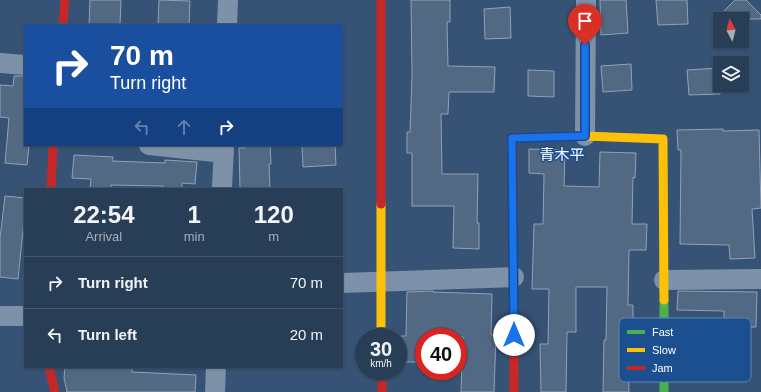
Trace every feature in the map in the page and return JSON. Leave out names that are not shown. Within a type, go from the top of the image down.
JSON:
[{"type":"street","points":[[63,24],[65,0]]},
{"type":"street","points":[[227,24],[228,0]]},
{"type":"street","points":[[381,0],[381,328]]},
{"type":"street","points":[[585,136],[586,0]]},
{"type":"street","points":[[0,63],[24,65]]},
{"type":"street","points":[[514,392],[512,138],[585,136],[663,139],[664,318]]},
{"type":"street","points":[[51,188],[53,146]]},
{"type":"street","points":[[168,146],[224,149],[222,188]]},
{"type":"street","points":[[343,283],[514,277]]},
{"type":"street","points":[[664,280],[761,279]]},
{"type":"street","points":[[0,316],[24,316]]},
{"type":"street","points":[[49,368],[55,392]]},
{"type":"street","points":[[215,392],[216,368]]},
{"type":"street","points":[[382,380],[382,392]]},
{"type":"building","points":[[90,0],[121,0],[120,24],[89,24]]},
{"type":"building","points":[[159,0],[190,1],[189,24],[158,24]]},
{"type":"building","points":[[411,0],[450,0],[450,22],[447,22],[448,66],[495,67],[494,92],[449,92],[448,114],[441,114],[442,174],[478,174],[477,223],[479,223],[479,249],[453,248],[454,206],[412,206],[412,153],[407,153],[407,132],[410,132],[412,76]]},
{"type":"building","points":[[600,0],[626,0],[628,33],[601,35]]},
{"type":"building","points":[[656,0],[687,0],[688,24],[658,25]]},
{"type":"building","points":[[735,0],[746,0],[761,15],[761,19],[749,19],[749,12],[723,12]]},
{"type":"building","points":[[510,7],[511,38],[485,39],[484,9]]},
{"type":"building","points":[[631,64],[632,90],[603,92],[601,66]]},
{"type":"building","points":[[713,68],[713,92],[720,92],[720,94],[689,95],[687,70]]},
{"type":"building","points":[[528,70],[554,71],[554,97],[528,96]]},
{"type":"building","points":[[14,76],[24,76],[24,146],[29,146],[27,165],[5,163],[9,118],[0,117],[0,85],[13,86]]},
{"type":"building","points":[[723,129],[723,131],[759,130],[761,208],[752,209],[755,258],[730,259],[729,245],[680,244],[681,150],[678,150],[677,130]]},
{"type":"building","points":[[245,146],[270,146],[270,188],[240,188],[239,148],[245,148]]},
{"type":"building","points":[[302,146],[335,146],[336,165],[303,167]]},
{"type":"building","points":[[529,149],[565,150],[564,186],[599,187],[600,152],[636,153],[635,178],[633,177],[632,224],[647,224],[646,250],[629,250],[628,305],[633,305],[633,318],[619,318],[619,382],[629,382],[629,392],[603,392],[607,287],[576,287],[576,332],[567,332],[566,392],[541,392],[540,344],[548,344],[549,289],[532,289],[534,224],[543,224],[544,174],[529,173]]},
{"type":"building","points":[[74,155],[113,157],[112,161],[165,163],[165,160],[197,162],[195,184],[182,183],[182,188],[111,185],[111,188],[90,188],[91,179],[72,178]]},
{"type":"building","points":[[5,196],[24,198],[24,221],[18,279],[0,277],[0,238]]},
{"type":"building","points":[[433,291],[492,294],[491,335],[496,335],[494,392],[461,392],[461,380],[467,380],[467,328],[415,328],[415,362],[407,362],[407,292]]},
{"type":"building","points":[[678,291],[757,292],[756,327],[751,327],[751,318],[724,318],[724,311],[677,310]]},
{"type":"building","points":[[65,368],[132,368],[132,372],[196,375],[195,392],[67,392],[64,378]]},
{"type":"traffic: fast","points":[[664,300],[664,318]]},
{"type":"traffic: fast","points":[[664,382],[664,392]]},
{"type":"traffic: slow","points":[[548,137],[585,136],[663,139],[664,300]]},
{"type":"traffic: slow","points":[[381,204],[381,328]]},
{"type":"traffic: jam","points":[[63,24],[65,0]]},
{"type":"traffic: jam","points":[[381,0],[381,204]]},
{"type":"traffic: jam","points":[[514,392],[513,137],[548,137]]},
{"type":"traffic: jam","points":[[51,188],[53,146]]},
{"type":"traffic: jam","points":[[49,368],[55,392]]},
{"type":"traffic: jam","points":[[382,380],[382,392]]},
{"type":"district","name":"青木平","points":[[562,154]]},
{"type":"route","points":[[514,335],[512,138],[585,136],[585,45]]}]
